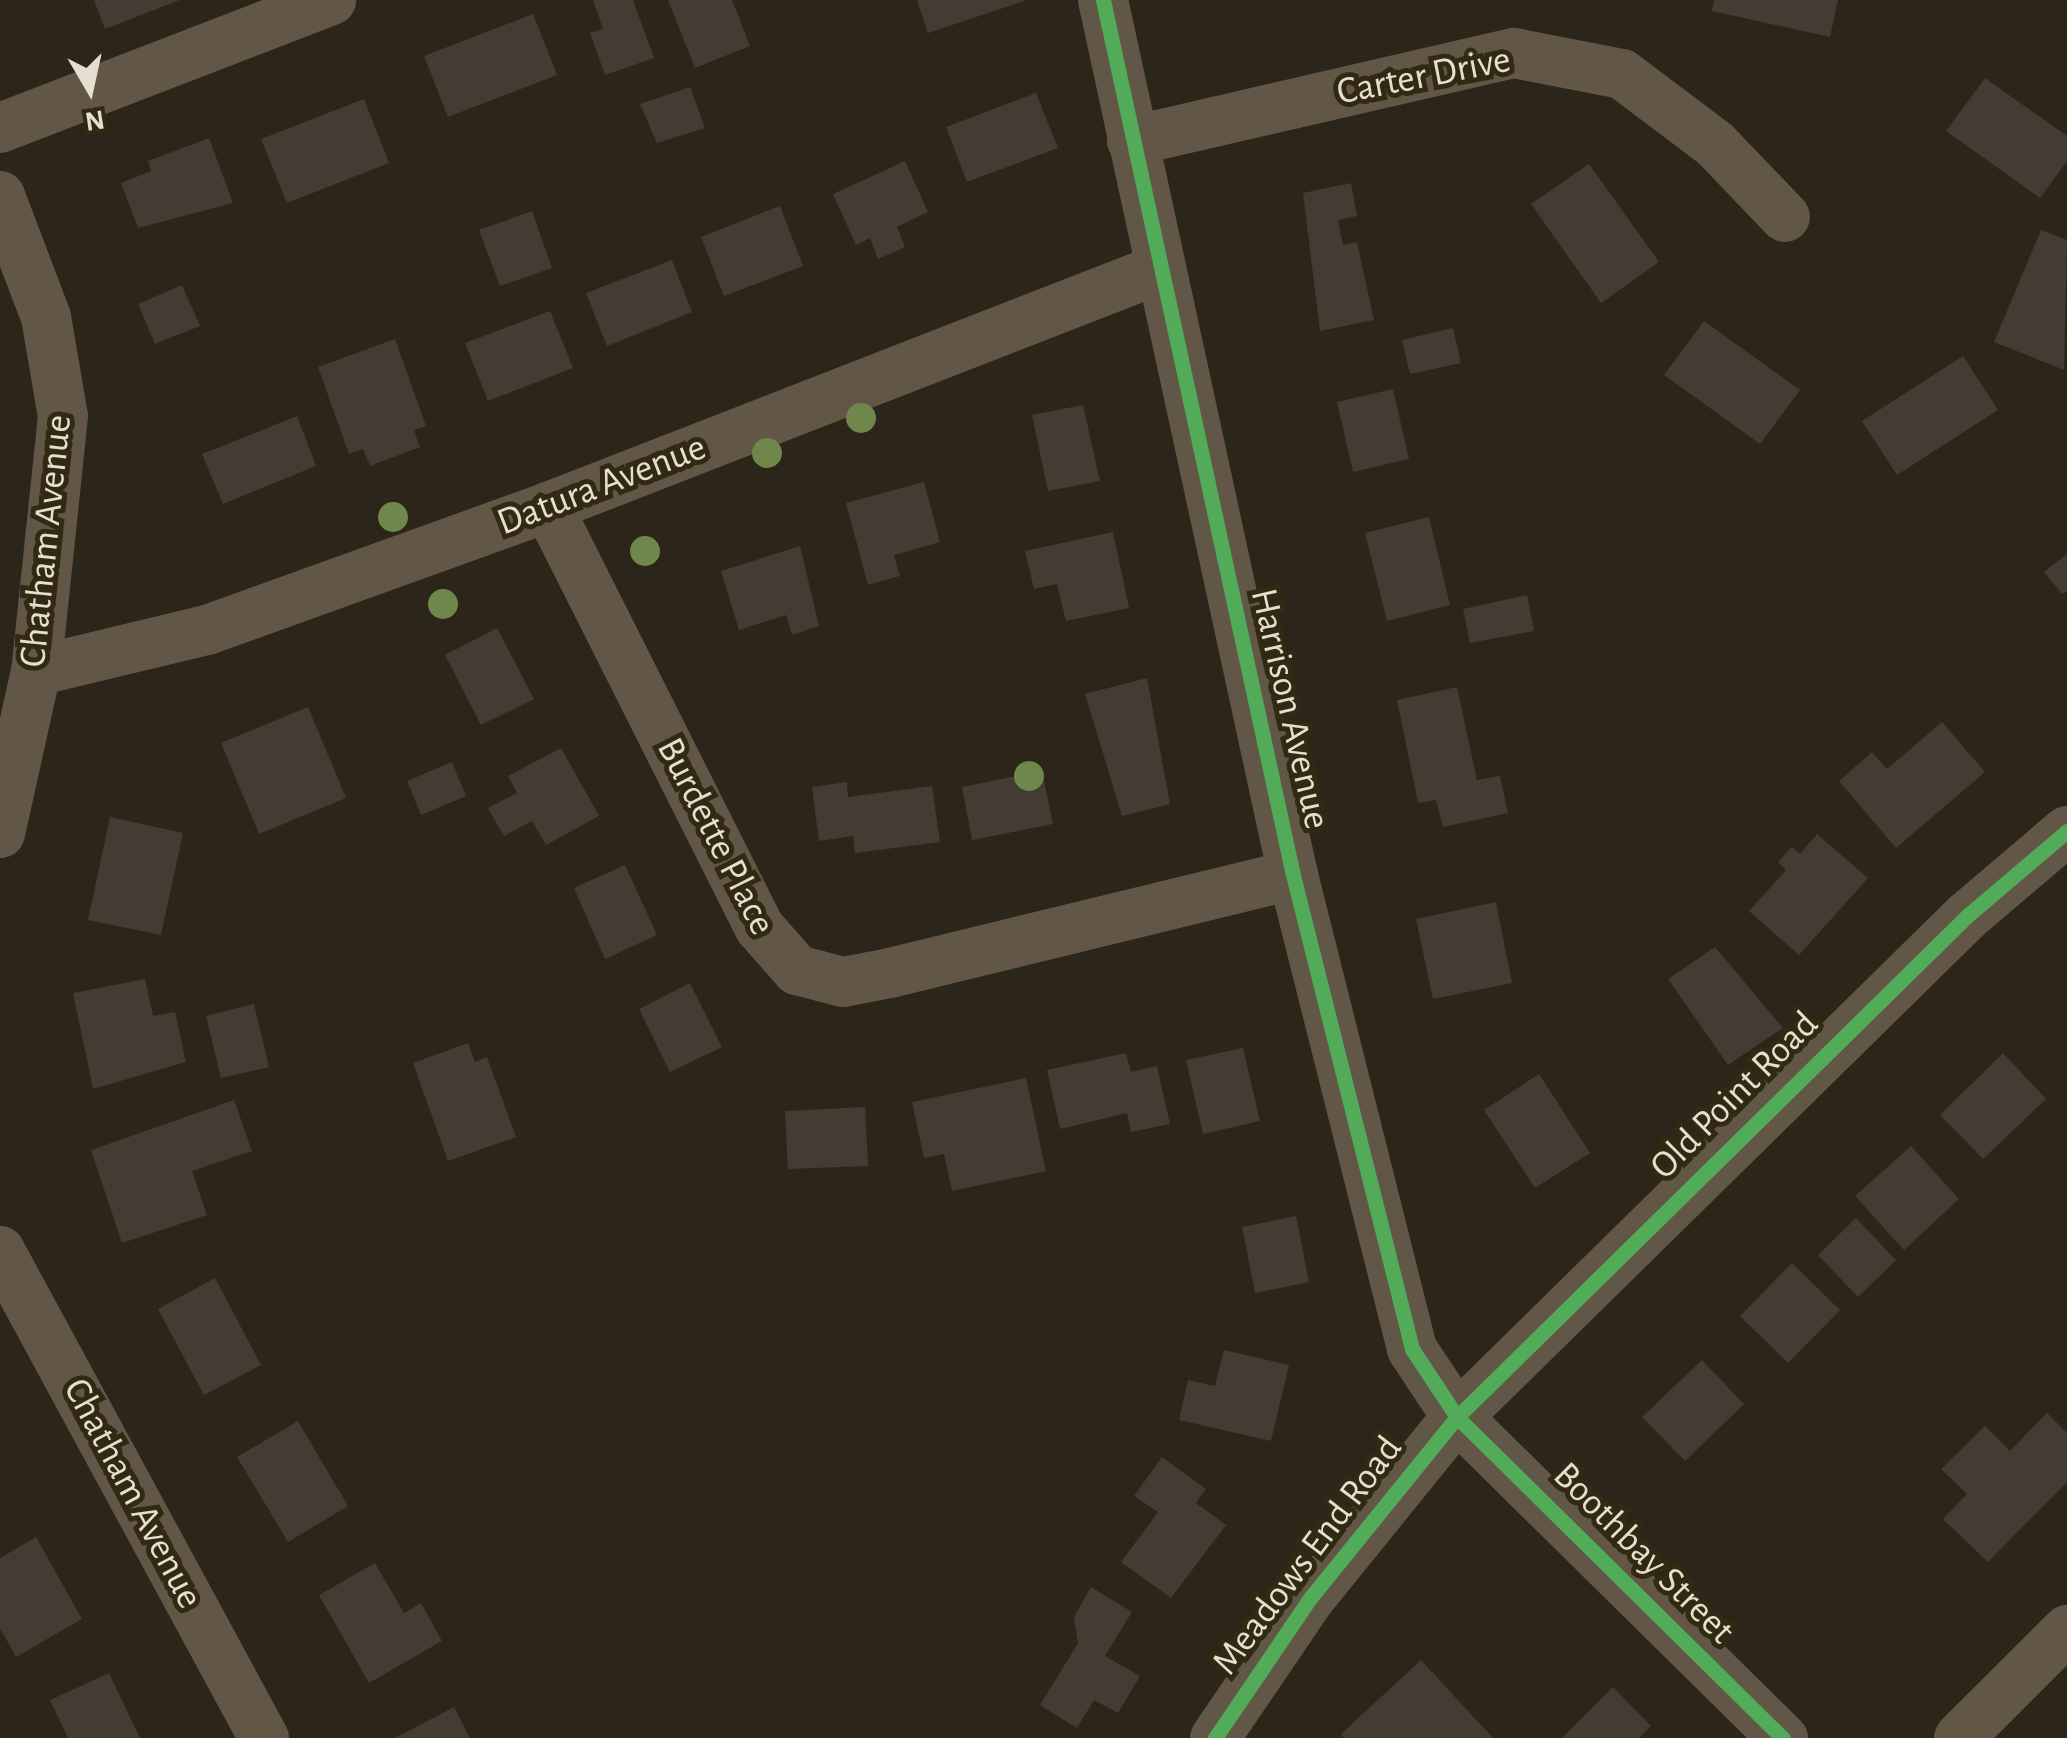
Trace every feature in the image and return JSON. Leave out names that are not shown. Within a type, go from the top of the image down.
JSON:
[{"type":"street","points":[[0,128],[332,0]]},
{"type":"street","name":"Harrison Avenue","points":[[1103,0],[1157,270],[1293,876],[1399,1312],[1457,1417]]},
{"type":"street","name":"Carter Drive","points":[[1132,142],[1514,53],[1622,74],[1715,144],[1784,217]]},
{"type":"street","name":"Chatham Avenue","points":[[0,196],[46,317],[64,416],[36,672],[0,834]]},
{"type":"street","name":"Datura Avenue","points":[[36,672],[207,630],[548,508],[1157,270]]},
{"type":"street","name":"Burdette Place","points":[[548,508],[760,928],[797,970],[861,979],[1293,876]]},
{"type":"street","name":"Old Point Road","points":[[1457,1417],[1954,929],[2067,831]]},
{"type":"street","name":"Chatham Avenue","points":[[0,1251],[264,1738]]},
{"type":"street","name":"Meadows End Road","points":[[1215,1738],[1311,1598],[1457,1417]]},
{"type":"street","name":"Boothbay Street","points":[[1457,1417],[1783,1738]]},
{"type":"street","points":[[1959,1738],[2067,1630]]},
{"type":"building","points":[[94,0],[180,0],[105,29]]},
{"type":"building","points":[[593,0],[633,0],[654,58],[605,75],[590,33],[603,29]]},
{"type":"building","points":[[668,0],[732,0],[750,46],[695,68]]},
{"type":"building","points":[[917,0],[1024,0],[1024,1],[928,33]]},
{"type":"building","points":[[1714,0],[1838,0],[1830,37],[1712,11]]},
{"type":"building","points":[[533,14],[557,75],[448,117],[424,56]]},
{"type":"building","points":[[1985,78],[2067,136],[2067,161],[2040,198],[1946,131]]},
{"type":"building","points":[[690,87],[705,128],[657,143],[640,104]]},
{"type":"building","points":[[1036,93],[1058,148],[967,182],[946,127]]},
{"type":"building","points":[[364,99],[389,163],[287,203],[261,139]]},
{"type":"building","points":[[209,138],[233,203],[138,228],[121,183],[151,171],[148,161]]},
{"type":"building","points":[[905,161],[928,212],[897,227],[905,247],[878,259],[870,238],[856,245],[833,194]]},
{"type":"building","points":[[1589,164],[1659,262],[1601,303],[1531,204]]},
{"type":"building","points":[[1351,183],[1357,216],[1338,220],[1343,245],[1357,242],[1374,320],[1320,331],[1303,193]]},
{"type":"building","points":[[780,206],[803,266],[724,296],[701,237]]},
{"type":"building","points":[[532,211],[552,268],[500,286],[479,230]]},
{"type":"building","points":[[2041,230],[2067,240],[2064,370],[1994,342]]},
{"type":"building","points":[[672,260],[692,312],[607,346],[586,293]]},
{"type":"building","points":[[182,285],[200,326],[155,344],[138,304]]},
{"type":"building","points":[[550,311],[573,368],[488,401],[465,343]]},
{"type":"building","points":[[1704,321],[1800,390],[1760,444],[1664,375]]},
{"type":"building","points":[[1453,328],[1461,363],[1410,374],[1402,340]]},
{"type":"building","points":[[395,339],[426,426],[414,430],[420,447],[370,466],[363,449],[349,454],[318,367]]},
{"type":"building","points":[[1963,356],[1998,410],[1897,475],[1862,421]]},
{"type":"building","points":[[1393,389],[1409,459],[1353,472],[1337,402]]},
{"type":"building","points":[[1083,405],[1100,481],[1048,491],[1032,415]]},
{"type":"building","points":[[297,416],[316,466],[223,504],[202,454]]},
{"type":"building","points":[[924,482],[940,542],[894,555],[900,576],[868,585],[846,503]]},
{"type":"building","points":[[1429,517],[1450,605],[1387,621],[1365,533]]},
{"type":"building","points":[[1113,532],[1129,608],[1066,621],[1057,584],[1034,589],[1025,551]]},
{"type":"building","points":[[800,546],[819,626],[792,635],[786,615],[739,630],[721,571]]},
{"type":"building","points":[[2067,554],[2067,591],[2062,594],[2044,572]]},
{"type":"building","points":[[1527,595],[1534,631],[1470,643],[1463,609]]},
{"type":"building","points":[[497,628],[534,699],[481,725],[445,655]]},
{"type":"building","points":[[1147,678],[1170,804],[1122,816],[1085,694]]},
{"type":"building","points":[[1457,687],[1477,780],[1500,776],[1508,813],[1443,827],[1436,800],[1418,803],[1397,700]]},
{"type":"building","points":[[308,707],[346,798],[259,834],[221,743]]},
{"type":"building","points":[[1942,722],[1985,772],[1896,848],[1839,781],[1872,752],[1887,769]]},
{"type":"building","points":[[561,748],[599,816],[546,845],[532,821],[504,836],[488,808],[517,793],[508,776]]},
{"type":"building","points":[[452,762],[466,796],[421,815],[407,781]]},
{"type":"building","points":[[1042,771],[1053,824],[972,840],[962,787]]},
{"type":"building","points":[[847,782],[848,797],[932,786],[940,842],[855,853],[853,836],[819,841],[812,787]]},
{"type":"building","points":[[110,817],[183,833],[161,935],[88,920]]},
{"type":"building","points":[[1817,834],[1868,878],[1799,955],[1749,911],[1786,870],[1778,862],[1792,847],[1800,854]]},
{"type":"building","points":[[625,865],[657,935],[605,959],[574,888]]},
{"type":"building","points":[[1496,902],[1512,983],[1433,999],[1416,919]]},
{"type":"building","points":[[1715,947],[1783,1028],[1728,1065],[1668,979]]},
{"type":"building","points":[[145,979],[153,1016],[175,1012],[186,1062],[93,1089],[73,993]]},
{"type":"building","points":[[690,983],[722,1047],[670,1072],[639,1009]]},
{"type":"building","points":[[254,1004],[269,1067],[221,1078],[206,1016]]},
{"type":"building","points":[[468,1043],[475,1062],[487,1057],[516,1137],[448,1161],[413,1063]]},
{"type":"building","points":[[1243,1048],[1260,1121],[1203,1134],[1186,1060]]},
{"type":"building","points":[[1126,1053],[1131,1072],[1157,1066],[1170,1124],[1131,1132],[1127,1113],[1060,1129],[1047,1070]]},
{"type":"building","points":[[2003,1053],[2046,1099],[1983,1159],[1940,1115]]},
{"type":"building","points":[[1539,1074],[1590,1153],[1535,1188],[1484,1110]]},
{"type":"building","points":[[1026,1078],[1046,1171],[952,1191],[944,1154],[924,1158],[912,1102]]},
{"type":"building","points":[[234,1100],[252,1151],[192,1171],[207,1215],[122,1243],[91,1150]]},
{"type":"building","points":[[865,1107],[868,1166],[788,1169],[785,1111]]},
{"type":"building","points":[[1911,1146],[1959,1199],[1904,1250],[1855,1196]]},
{"type":"building","points":[[1296,1216],[1309,1282],[1255,1293],[1242,1227]]},
{"type":"building","points":[[1856,1218],[1896,1260],[1858,1297],[1818,1255]]},
{"type":"building","points":[[1792,1263],[1840,1310],[1788,1363],[1740,1316]]},
{"type":"building","points":[[215,1278],[261,1365],[204,1395],[158,1309]]},
{"type":"building","points":[[1224,1350],[1289,1365],[1271,1441],[1179,1420],[1188,1380],[1215,1386]]},
{"type":"building","points":[[1702,1360],[1744,1404],[1685,1461],[1642,1417]]},
{"type":"building","points":[[2047,1413],[2067,1433],[2067,1482],[1988,1562],[1943,1519],[1967,1494],[1941,1469],[1985,1426],[2010,1451]]},
{"type":"building","points":[[298,1421],[348,1506],[288,1542],[237,1457]]},
{"type":"building","points":[[1162,1457],[1206,1489],[1196,1503],[1226,1525],[1171,1598],[1121,1562],[1158,1512],[1134,1496]]},
{"type":"building","points":[[36,1537],[82,1619],[16,1657],[0,1628],[0,1558]]},
{"type":"building","points":[[375,1563],[404,1613],[421,1603],[442,1641],[369,1683],[319,1595]]},
{"type":"building","points":[[1091,1587],[1132,1612],[1105,1656],[1140,1676],[1118,1713],[1094,1700],[1077,1728],[1040,1705],[1078,1643],[1074,1617]]},
{"type":"building","points":[[1421,1660],[1493,1738],[1344,1738],[1341,1734]]},
{"type":"building","points":[[109,1673],[140,1738],[68,1738],[50,1700]]},
{"type":"building","points":[[1613,1687],[1651,1726],[1639,1738],[1562,1738]]},
{"type":"building","points":[[454,1707],[470,1738],[395,1738]]},
{"type":"cycle path","points":[[1103,0],[1293,875],[1412,1349],[1457,1417],[1783,1738]]},
{"type":"cycle path","points":[[1215,1738],[1311,1597],[1457,1417],[1967,916],[2067,831]]}]
